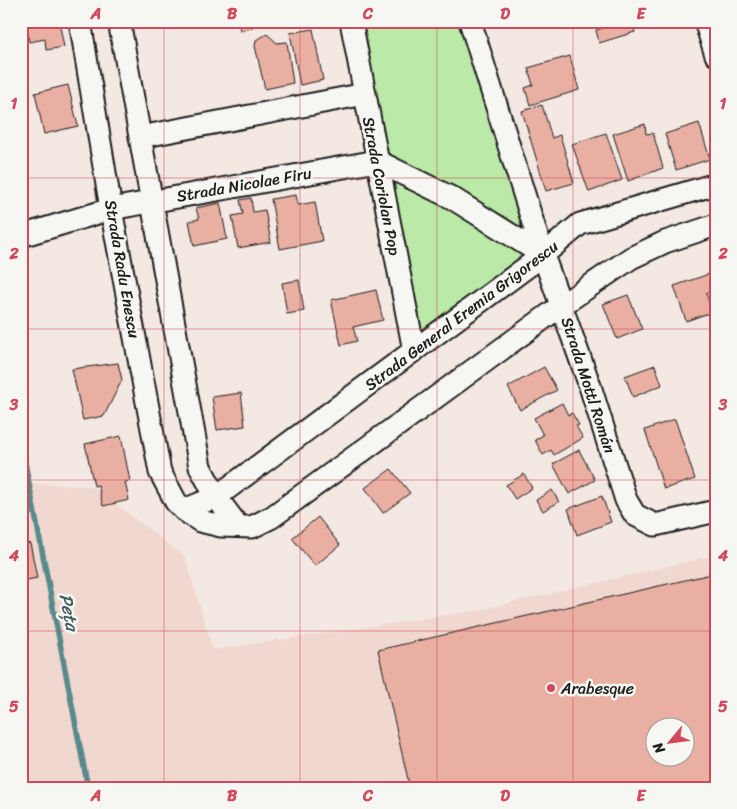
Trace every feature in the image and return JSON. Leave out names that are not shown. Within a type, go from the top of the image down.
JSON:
[{"type":"street","name":"Strada Radu Enescu","points":[[80,21],[111,208],[160,472],[178,503]]},
{"type":"street","points":[[119,21],[200,467],[217,490],[238,526]]},
{"type":"street","name":"Strada Coriolan Pop","points":[[351,21],[414,351]]},
{"type":"street","points":[[470,21],[543,255]]},
{"type":"street","points":[[705,21],[716,54]]},
{"type":"street","points":[[140,138],[365,94]]},
{"type":"street","name":"Strada Nicolae Firu","points":[[22,236],[111,208],[377,161]]},
{"type":"street","points":[[377,161],[452,198],[543,255]]},
{"type":"street","name":"Strada General Eremia Grigorescu","points":[[178,503],[217,490],[414,351],[543,255],[580,224],[716,184]]},
{"type":"street","points":[[178,503],[200,521],[220,526],[252,527],[272,517],[562,305],[631,258],[665,242],[716,225]]},
{"type":"street","name":"Strada Mottl Román","points":[[543,255],[562,305],[626,500],[635,515],[655,526],[716,511]]},
{"type":"shaded area","points":[[46,484],[93,487],[185,557],[213,650],[475,611],[716,555],[716,788],[21,788],[21,485]]},
{"type":"green space","points":[[351,21],[470,21],[543,255],[414,351]]},
{"type":"building","points":[[26,21],[59,21],[64,47],[46,50],[45,39],[29,42]]},
{"type":"building","points":[[238,21],[250,21],[252,28],[240,31]]},
{"type":"building","points":[[632,21],[635,32],[599,43],[596,30]]},
{"type":"building","points":[[643,21],[657,21],[644,25]]},
{"type":"building","points":[[313,29],[323,80],[300,85],[290,33]]},
{"type":"building","points":[[267,34],[277,43],[287,42],[293,83],[265,89],[255,46],[256,40]]},
{"type":"building","points":[[570,56],[579,90],[530,105],[525,88],[533,85],[528,68]]},
{"type":"building","points":[[68,85],[78,126],[44,134],[35,93]]},
{"type":"building","points":[[542,105],[552,138],[560,135],[574,183],[546,191],[522,111]]},
{"type":"building","points":[[699,123],[710,159],[676,170],[665,134]]},
{"type":"building","points":[[645,124],[646,134],[653,133],[663,168],[628,181],[613,134]]},
{"type":"building","points":[[606,133],[622,180],[589,192],[572,144]]},
{"type":"building","points":[[296,195],[298,205],[315,202],[322,241],[280,249],[271,199]]},
{"type":"building","points":[[251,198],[253,212],[265,210],[271,242],[238,248],[232,216],[243,214],[240,200]]},
{"type":"building","points":[[220,203],[227,239],[194,246],[189,221],[199,219],[196,208]]},
{"type":"building","points":[[709,274],[714,290],[706,293],[712,312],[686,321],[674,286]]},
{"type":"building","points":[[299,280],[304,311],[287,314],[282,283]]},
{"type":"building","points":[[376,290],[383,320],[353,327],[357,341],[341,345],[331,300]]},
{"type":"building","points":[[628,295],[642,329],[617,339],[603,304]]},
{"type":"building","points":[[118,363],[122,380],[104,416],[83,420],[72,369]]},
{"type":"building","points":[[655,365],[662,385],[633,397],[625,376]]},
{"type":"building","points":[[544,367],[557,390],[520,410],[508,387]]},
{"type":"building","points":[[241,393],[245,426],[217,430],[212,397]]},
{"type":"building","points":[[562,403],[568,415],[572,413],[579,425],[576,426],[583,438],[554,455],[551,450],[543,455],[535,440],[543,435],[534,418]]},
{"type":"building","points":[[675,419],[695,479],[664,489],[645,430]]},
{"type":"building","points":[[121,436],[130,481],[125,482],[129,500],[103,506],[98,485],[94,486],[85,444]]},
{"type":"building","points":[[579,450],[595,480],[569,494],[553,464]]},
{"type":"building","points":[[391,469],[410,493],[383,513],[365,488]]},
{"type":"building","points":[[524,474],[532,488],[515,499],[506,485]]},
{"type":"building","points":[[552,490],[559,502],[543,511],[536,500]]},
{"type":"building","points":[[602,496],[611,522],[577,535],[568,509]]},
{"type":"building","points":[[318,517],[340,545],[315,566],[292,538]]},
{"type":"building","points":[[30,543],[37,578],[21,581],[21,545]]},
{"type":"building","name":"Arabesque","points":[[716,573],[716,788],[410,788],[378,650]]},
{"type":"waterway","name":"Peța","points":[[21,442],[88,788]]},
{"type":"place","name":"Arabesque","points":[[551,688]]}]
